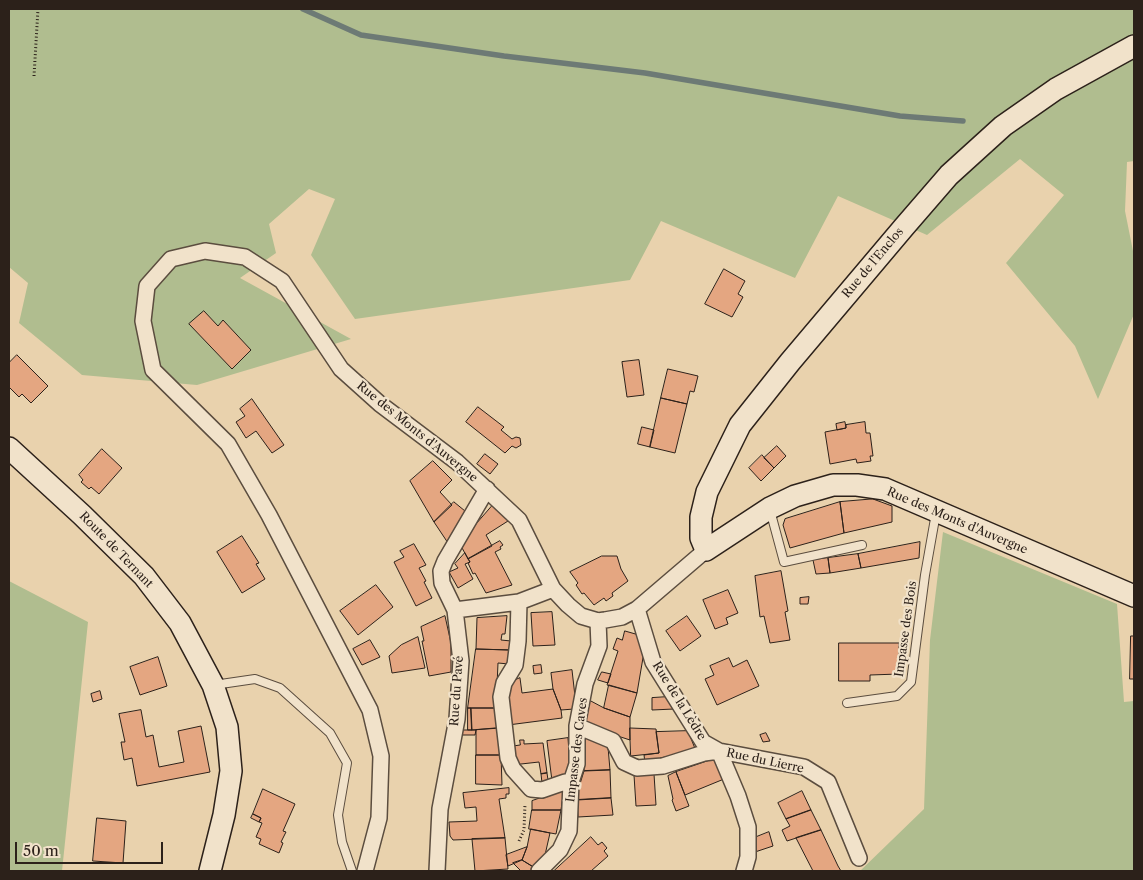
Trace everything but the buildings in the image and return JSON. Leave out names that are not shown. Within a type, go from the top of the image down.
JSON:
[{"type":"street","name":"Rue de l'Enclos","points":[[706,550],[701,538],[701,517],[707,492],[740,425],[897,234],[949,175],[1003,126],[1056,89],[1134,46]]},
{"type":"street","name":"Rue des Monts d'Auvergne","points":[[365,871],[379,818],[381,756],[370,710],[269,515],[228,444],[153,370],[143,321],[147,286],[171,259],[205,251],[245,257],[282,281],[341,369],[380,404],[457,462],[518,520],[553,590],[581,616],[598,621],[622,617],[637,609],[706,550],[770,508],[794,496],[833,485],[857,485],[885,490],[1134,596]]},
{"type":"street","name":"Route de Ternant","points":[[9,448],[82,514],[144,576],[180,623],[213,685],[227,727],[230,771],[224,816],[210,871]]},
{"type":"street","name":"Rue du Pavé","points":[[437,871],[440,809],[457,719],[461,661],[455,610],[442,583],[441,571],[487,489]]},
{"type":"street","points":[[455,610],[519,602],[553,590]]},
{"type":"street","points":[[519,602],[518,641],[515,664],[504,683],[501,697],[508,758],[513,769],[531,789],[542,790],[565,782],[571,782]]},
{"type":"street","name":"Rue de la Lèdre","points":[[637,609],[653,662],[703,742],[719,751],[738,796],[748,827],[748,857],[744,871]]},
{"type":"street","name":"Impasse des Caves","points":[[539,871],[560,850],[569,831],[571,782],[577,764],[577,726],[585,684],[599,646],[598,621]]},
{"type":"street","name":"Rue du Lierre","points":[[577,726],[613,741],[624,762],[637,768],[663,766],[704,753],[719,751],[804,767],[828,782],[860,858]]},
{"type":"lane","points":[[770,508],[784,562],[862,545]]},
{"type":"lane","name":"Impasse des Bois","points":[[847,703],[897,696],[912,682],[925,575],[936,511]]},
{"type":"lane","points":[[213,685],[255,679],[280,688],[330,733],[347,763],[338,815],[342,842],[352,871]]},
{"type":"path","points":[[34,76],[38,9]]},
{"type":"path","points":[[519,841],[524,830],[526,803],[531,789]]},
{"type":"green space","points":[[9,9],[1134,9],[1134,161],[1127,162],[1125,211],[1134,256],[1134,314],[1098,399],[1075,346],[1006,263],[1064,195],[1020,159],[927,235],[838,196],[795,278],[661,221],[630,280],[355,319],[311,255],[335,199],[309,189],[269,224],[276,253],[240,278],[351,339],[197,385],[82,375],[19,323],[28,283],[9,267]]},
{"type":"green space","points":[[943,532],[1117,604],[1124,702],[1134,701],[1134,871],[860,871],[924,809],[930,640]]},
{"type":"green space","points":[[9,581],[88,622],[62,871],[9,871]]},
{"type":"waterway","points":[[303,9],[361,35],[504,56],[645,73],[900,116],[963,121]]}]
